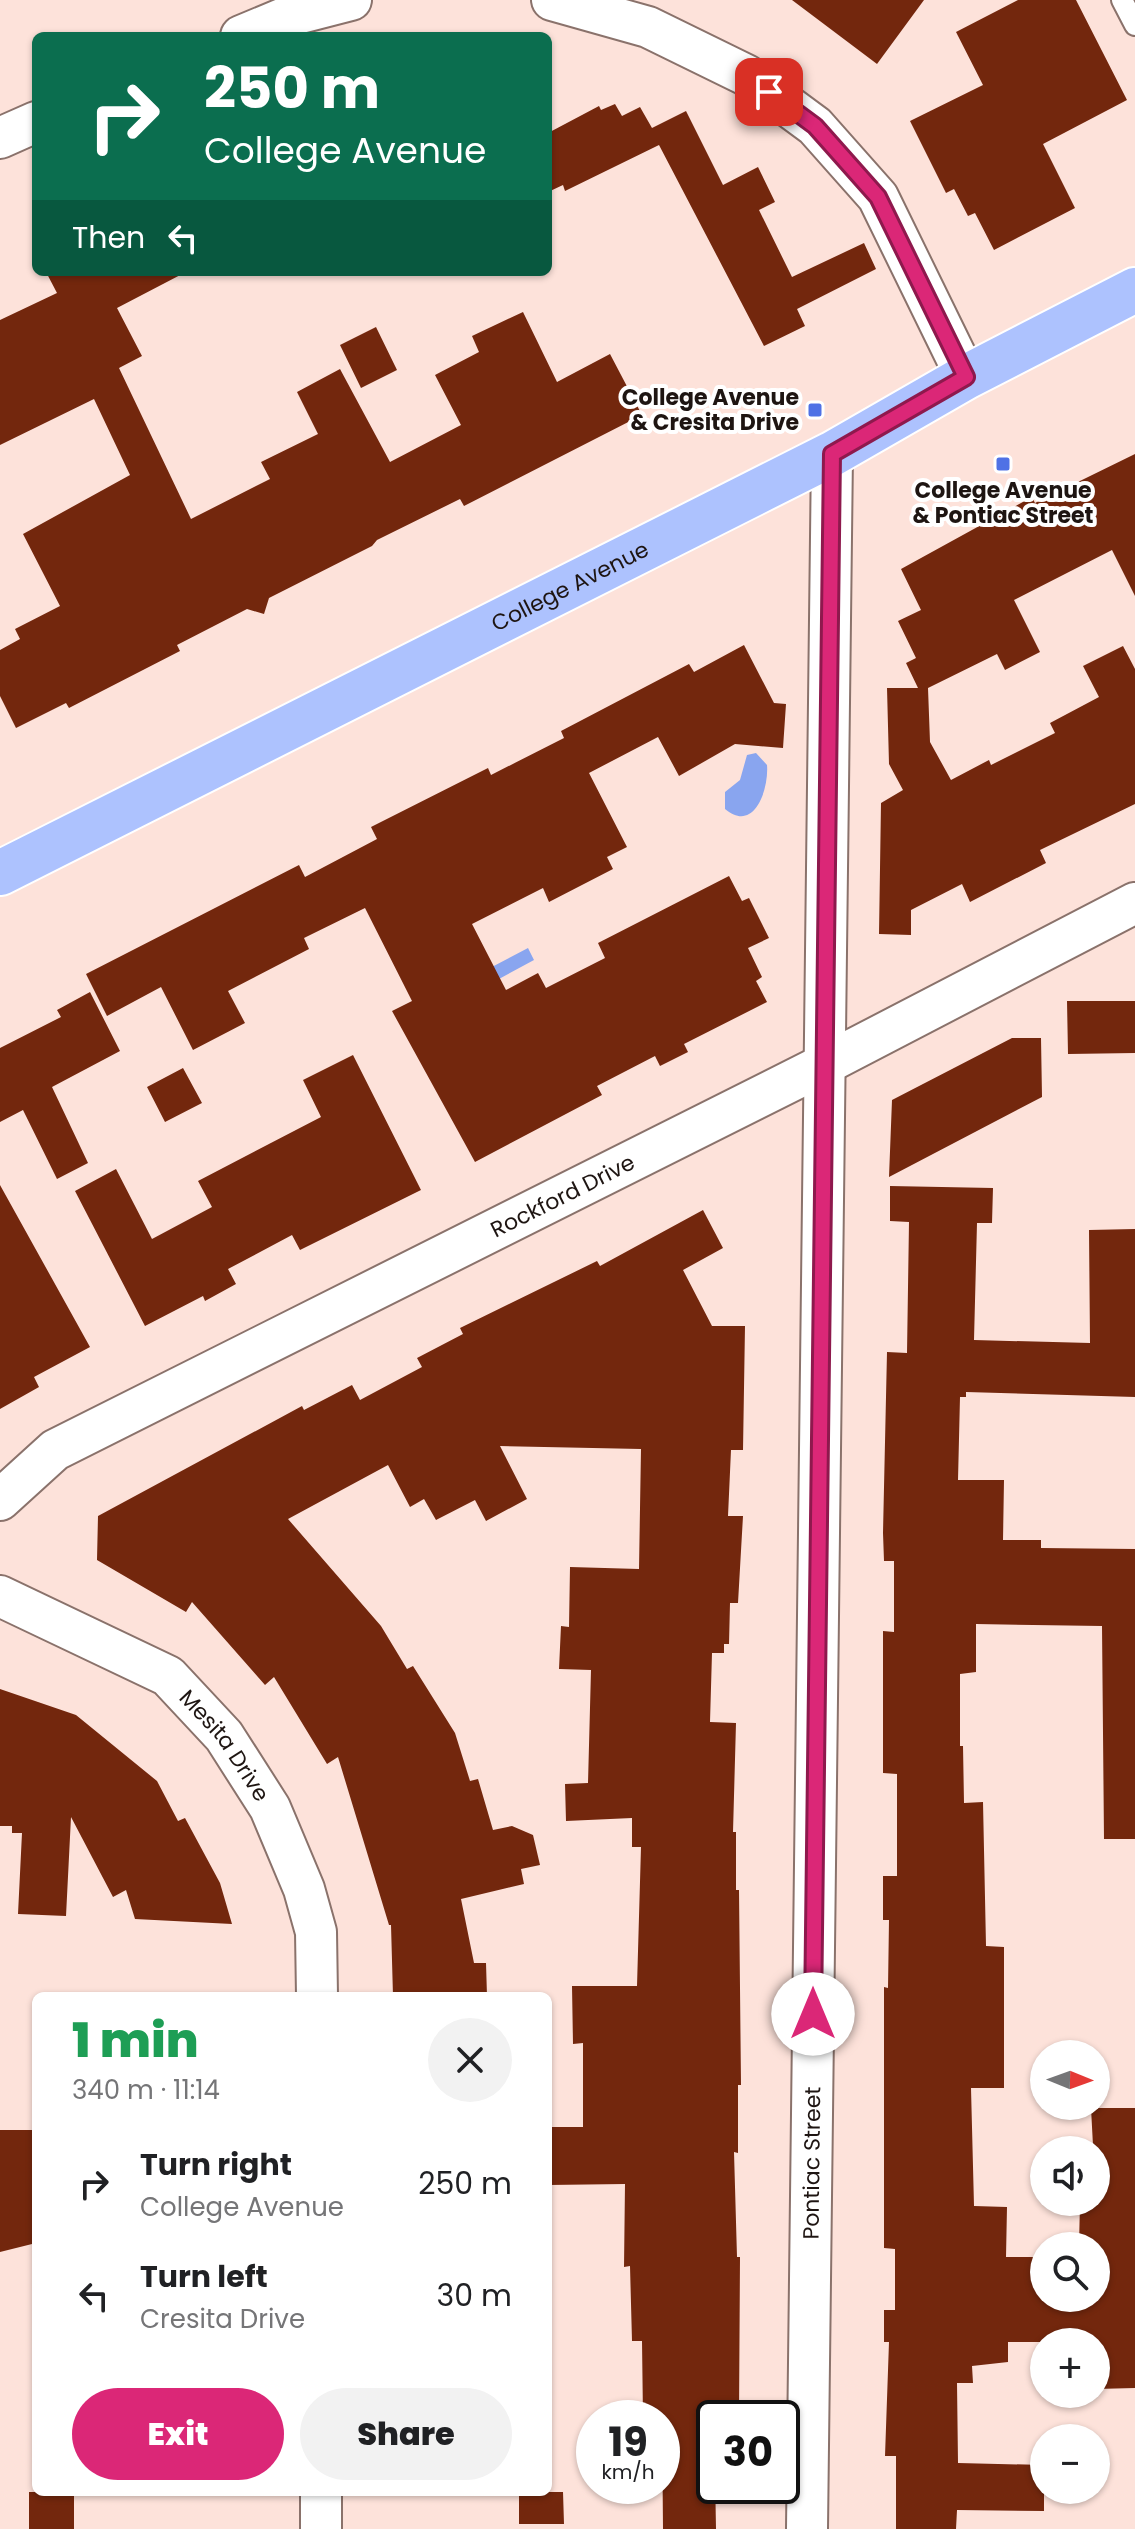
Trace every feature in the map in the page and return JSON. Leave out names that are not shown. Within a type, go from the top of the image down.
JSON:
[{"type":"main road","name":"College Avenue","points":[[0,873],[832,454],[966,377],[1135,290]]},
{"type":"street","points":[[251,32],[289,16],[351,0]]},
{"type":"street","points":[[552,0],[648,27],[746,75],[815,126],[878,197],[966,377]]},
{"type":"street","points":[[0,138],[32,124]]},
{"type":"street","name":"Pontiac Street","points":[[807,2529],[832,454]]},
{"type":"street","name":"Rockford Drive","points":[[0,1500],[55,1450],[823,1065],[1135,903]]},
{"type":"street","name":"Mesita Drive","points":[[0,1596],[168,1676],[224,1736],[270,1808],[304,1889],[316,1932],[317,1992]]},
{"type":"street","points":[[321,2496],[321,2529]]},
{"type":"lane","points":[[1122,0],[1135,25]]},
{"type":"water","points":[[756,753],[767,765],[766,785],[752,812],[744,816],[736,815],[725,809],[725,792],[740,780],[747,755]]},
{"type":"water","points":[[528,948],[534,960],[475,992],[469,979]]},
{"type":"building","points":[[792,0],[924,0],[877,64]]},
{"type":"building","points":[[1018,0],[1076,0],[1127,100],[1043,144],[1075,208],[994,250],[975,213],[968,216],[954,189],[946,193],[910,121],[983,85],[956,32]]},
{"type":"building","points":[[615,104],[622,116],[640,107],[652,128],[686,111],[723,185],[758,167],[775,202],[759,210],[792,277],[864,243],[876,269],[797,309],[805,326],[764,346],[659,145],[565,191],[563,185],[552,190],[552,131],[599,106],[601,110]]},
{"type":"building","points":[[48,276],[178,276],[117,308],[142,356],[119,368],[191,519],[270,479],[261,462],[318,434],[297,392],[340,369],[390,462],[461,425],[435,375],[479,352],[472,336],[523,312],[557,382],[610,354],[642,415],[464,506],[460,499],[377,540],[372,546],[269,598],[264,614],[247,609],[177,645],[180,651],[69,708],[66,703],[16,728],[0,696],[0,650],[20,639],[15,629],[60,606],[23,534],[130,475],[94,399],[0,445],[0,320],[57,293]]},
{"type":"building","points":[[376,327],[397,370],[361,388],[340,345]]},
{"type":"building","points":[[1135,454],[1135,596],[1112,550],[1014,600],[1040,652],[1005,670],[997,654],[928,688],[930,742],[951,780],[989,760],[991,765],[1055,733],[1050,723],[1099,697],[1083,666],[1123,646],[1135,669],[1135,804],[1040,850],[1046,863],[970,902],[962,884],[911,910],[911,935],[879,934],[881,803],[903,790],[889,764],[887,688],[918,688],[906,663],[916,658],[898,621],[921,610],[901,569],[1032,497],[1035,503]]},
{"type":"building","points":[[744,645],[774,703],[786,704],[783,748],[735,744],[679,776],[658,737],[589,773],[627,847],[607,857],[613,869],[549,902],[543,888],[472,924],[506,990],[538,973],[546,988],[605,958],[598,943],[729,876],[742,901],[749,898],[769,938],[748,948],[762,977],[756,981],[767,1002],[684,1044],[688,1052],[660,1066],[655,1056],[597,1086],[602,1095],[475,1162],[392,1011],[412,1001],[365,908],[304,938],[309,949],[228,991],[245,1023],[193,1050],[161,987],[107,1016],[86,974],[299,865],[305,877],[377,839],[371,827],[488,768],[491,775],[564,738],[561,731],[689,664],[694,672]]},
{"type":"building","points":[[90,992],[120,1051],[52,1087],[88,1163],[57,1179],[23,1110],[0,1122],[0,1048],[61,1017],[57,1010]]},
{"type":"building","points":[[1067,1001],[1135,1001],[1135,1053],[1068,1054]]},
{"type":"building","points":[[1012,1038],[1041,1038],[1042,1097],[889,1177],[892,1100]]},
{"type":"building","points":[[353,1055],[421,1190],[300,1250],[292,1235],[228,1269],[236,1284],[205,1301],[203,1296],[145,1326],[75,1191],[116,1169],[152,1239],[212,1207],[198,1181],[321,1117],[303,1080]]},
{"type":"building","points":[[183,1068],[202,1103],[165,1122],[147,1087]]},
{"type":"building","points":[[0,1185],[90,1347],[34,1377],[39,1387],[0,1409]]},
{"type":"building","points":[[890,1186],[993,1188],[992,1223],[977,1223],[974,1340],[1090,1343],[1089,1230],[1135,1229],[1135,1397],[966,1392],[966,1397],[960,1397],[958,1480],[1004,1480],[1003,1540],[1041,1540],[1041,1548],[1135,1549],[1135,1839],[1104,1839],[1102,1626],[976,1624],[976,1672],[960,1674],[960,1746],[963,1746],[964,1803],[983,1802],[986,1946],[1004,1947],[1004,2088],[971,2088],[974,2206],[1007,2207],[1006,2257],[1030,2257],[1030,2312],[1110,2312],[1110,2232],[1079,2232],[1080,2216],[1110,2216],[1110,2136],[1092,2136],[1092,2120],[1110,2120],[1110,2108],[1135,2108],[1135,2388],[1110,2389],[1110,2328],[1030,2328],[1030,2342],[1008,2342],[1008,2362],[972,2366],[973,2383],[957,2383],[958,2463],[1030,2465],[1030,2504],[1044,2504],[1044,2511],[957,2510],[956,2529],[896,2529],[896,2456],[885,2456],[889,2342],[884,2342],[884,2310],[895,2310],[895,2249],[884,2248],[884,1987],[888,1988],[889,1920],[883,1920],[883,1876],[897,1876],[897,1774],[883,1773],[883,1631],[894,1632],[894,1561],[884,1561],[883,1533],[887,1352],[907,1353],[909,1222],[890,1221]]},
{"type":"building","points":[[703,1210],[723,1248],[683,1270],[712,1326],[745,1326],[743,1450],[731,1450],[728,1516],[743,1516],[738,1603],[730,1603],[729,1644],[724,1644],[724,1653],[712,1653],[710,1722],[736,1723],[733,1832],[736,1832],[736,1890],[739,1890],[741,2085],[738,2085],[738,2153],[734,2152],[737,2257],[740,2257],[739,2400],[696,2400],[696,2504],[716,2504],[716,2529],[663,2529],[663,2504],[680,2504],[680,2400],[643,2400],[642,2341],[632,2341],[630,2266],[624,2267],[625,2184],[552,2185],[552,2127],[583,2127],[583,2043],[573,2044],[572,1986],[637,1986],[641,1847],[632,1847],[632,1818],[566,1821],[565,1784],[588,1783],[591,1670],[559,1669],[561,1626],[569,1627],[570,1567],[639,1569],[641,1449],[500,1446],[527,1499],[486,1521],[475,1500],[436,1520],[424,1499],[410,1507],[388,1465],[288,1519],[381,1626],[407,1669],[413,1666],[455,1733],[470,1781],[478,1779],[493,1830],[512,1826],[533,1835],[540,1865],[521,1869],[524,1884],[461,1899],[474,1963],[486,1963],[487,1992],[393,1992],[391,1925],[338,1757],[327,1764],[274,1677],[265,1685],[192,1602],[186,1612],[97,1560],[98,1516],[302,1406],[304,1410],[352,1385],[360,1400],[422,1367],[417,1358],[463,1334],[460,1328],[597,1261],[600,1266]]},
{"type":"building","points":[[0,1689],[76,1715],[157,1781],[178,1821],[185,1818],[220,1883],[232,1924],[135,1919],[126,1890],[113,1897],[71,1817],[66,1916],[18,1914],[22,1833],[12,1833],[12,1826],[0,1826]]},
{"type":"building","points":[[0,2130],[32,2130],[32,2244],[0,2252]]},
{"type":"building","points":[[29,2492],[32,2496],[74,2496],[74,2529],[29,2529]]},
{"type":"building","points":[[552,2492],[563,2492],[564,2524],[519,2524],[519,2496],[552,2496]]},
{"type":"place","name":"College Avenue & Cresita Drive","points":[[815,410]]},
{"type":"place","name":"College Avenue & Pontiac Street","points":[[1003,464]]},
{"type":"route","points":[[769,92],[815,126],[878,197],[966,377],[832,454],[813,2014]]}]
